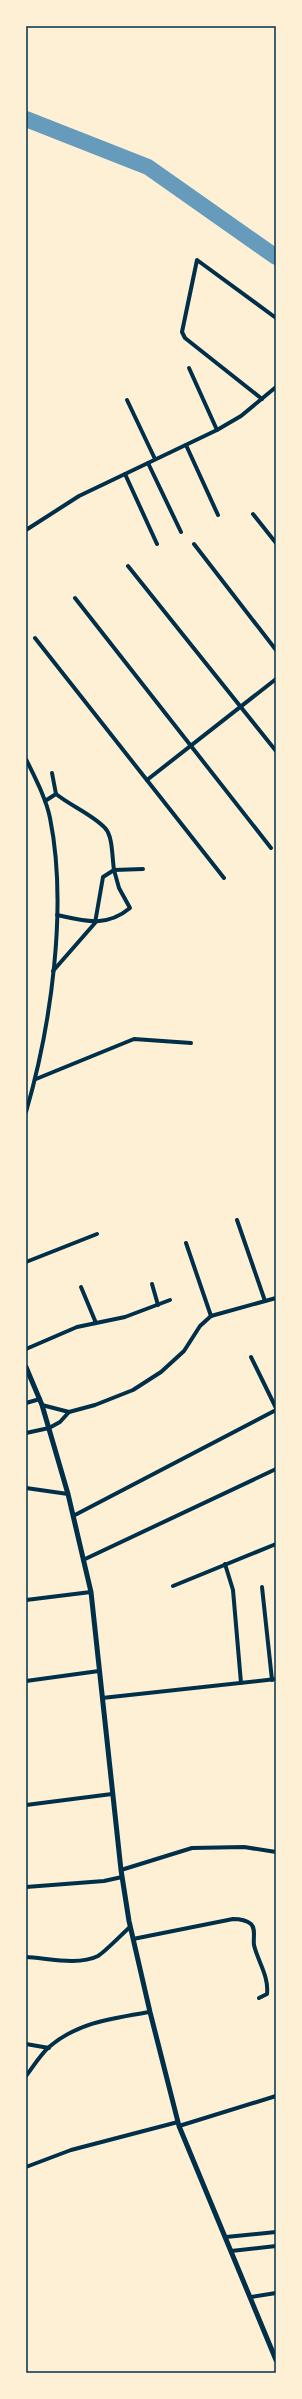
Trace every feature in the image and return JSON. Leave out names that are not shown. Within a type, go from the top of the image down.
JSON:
[{"type":"street","points":[[262,399],[185,338],[182,332],[197,260],[276,318]]},
{"type":"street","points":[[189,368],[217,430]]},
{"type":"street","points":[[26,530],[62,506],[155,459],[186,446],[242,416],[276,387]]},
{"type":"street","points":[[127,400],[155,459]]},
{"type":"street","points":[[186,446],[218,515]]},
{"type":"street","points":[[148,463],[181,532]]},
{"type":"street","points":[[125,474],[157,544]]},
{"type":"street","points":[[253,514],[276,543]]},
{"type":"street","points":[[194,544],[276,650]]},
{"type":"street","points":[[128,566],[276,751]]},
{"type":"street","points":[[75,598],[272,848]]},
{"type":"street","points":[[35,638],[224,878]]},
{"type":"street","points":[[147,780],[191,744],[276,679]]},
{"type":"street","points":[[26,759],[45,801],[50,818],[57,915],[54,971],[36,1079],[26,1112]]},
{"type":"street","points":[[52,773],[56,794],[71,806],[105,828],[110,842],[114,870],[119,888],[130,908],[116,916],[95,923],[57,915]]},
{"type":"street","points":[[45,801],[56,794]]},
{"type":"street","points":[[54,971],[95,923],[103,878],[114,870],[143,869]]},
{"type":"street","points":[[36,1079],[134,1039],[191,1043]]},
{"type":"street","points":[[237,1220],[265,1301]]},
{"type":"street","points":[[26,1262],[97,1234]]},
{"type":"street","points":[[186,1243],[211,1316]]},
{"type":"street","points":[[152,1284],[158,1305]]},
{"type":"street","points":[[81,1287],[96,1323]]},
{"type":"street","points":[[26,1433],[49,1428],[60,1422],[69,1412],[114,1398],[133,1390],[161,1372],[184,1351],[200,1326],[211,1316],[276,1298]]},
{"type":"street","points":[[26,1349],[77,1327],[126,1318],[170,1300]]},
{"type":"street","points":[[73,1516],[276,1409],[251,1357]]},
{"type":"street","points":[[26,1369],[40,1399],[49,1428],[68,1494],[91,1592],[121,1870],[130,1927],[150,2012],[179,2124],[276,2360]]},
{"type":"street","points":[[26,1403],[40,1399]]},
{"type":"street","points":[[42,1405],[69,1412]]},
{"type":"street","points":[[83,1560],[276,1469]]},
{"type":"street","points":[[26,1488],[68,1494]]},
{"type":"street","points":[[173,1586],[276,1544]]},
{"type":"street","points":[[225,1564],[233,1590],[240,1682]]},
{"type":"street","points":[[102,1698],[274,1679],[262,1587]]},
{"type":"street","points":[[26,1600],[91,1592]]},
{"type":"street","points":[[26,1681],[99,1671]]},
{"type":"street","points":[[26,1805],[112,1794]]},
{"type":"street","points":[[121,1870],[192,1848],[244,1847],[276,1852]]},
{"type":"street","points":[[26,1887],[104,1881],[122,1877]]},
{"type":"street","points":[[134,1939],[233,1919],[240,1919],[250,1924],[254,1930],[254,1947],[268,1986],[267,1994],[259,1998]]},
{"type":"street","points":[[26,1957],[79,1960],[91,1958],[98,1955],[130,1927]]},
{"type":"street","points":[[26,2076],[49,2048],[69,2033],[94,2022],[150,2012]]},
{"type":"street","points":[[26,2044],[49,2048]]},
{"type":"street","points":[[26,2167],[71,2150],[179,2124],[276,2096]]},
{"type":"street","points":[[226,2237],[276,2232]]},
{"type":"street","points":[[231,2251],[276,2246]]},
{"type":"street","points":[[251,2298],[276,2293]]},
{"type":"waterway","points":[[26,119],[148,167],[276,257]]}]
